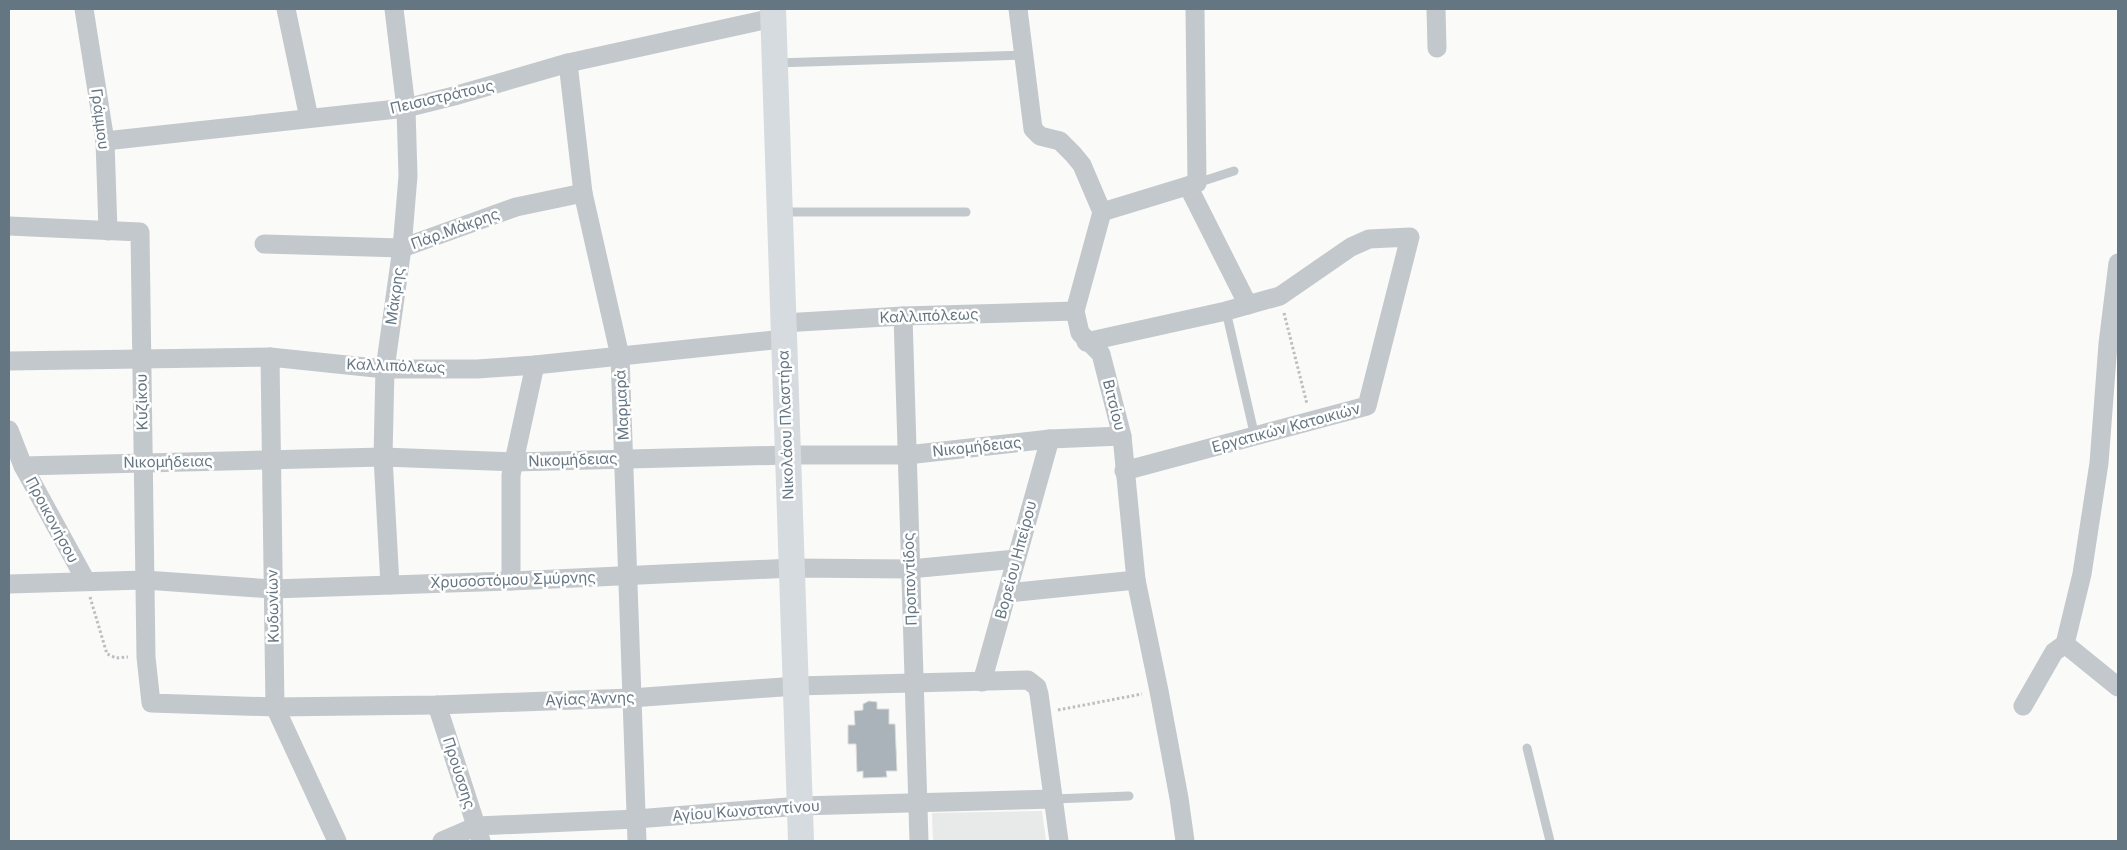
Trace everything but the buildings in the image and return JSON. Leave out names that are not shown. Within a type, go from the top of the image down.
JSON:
[{"type":"main road","name":"Νικολάου Πλαστήρα","points":[[773,13],[801,841]]},
{"type":"street","name":"Γράμμου","points":[[84,9],[104,141],[108,231]]},
{"type":"street","points":[[286,9],[309,118]]},
{"type":"street","name":"Μάκρης","points":[[390,585],[383,457],[385,369],[402,248],[408,176],[406,108],[394,9]]},
{"type":"street","points":[[1018,9],[1033,129],[1040,136],[1060,141],[1073,154],[1082,165],[1102,212],[1075,311]]},
{"type":"street","points":[[1194,9],[1192,184],[1248,305]]},
{"type":"street","points":[[1436,9],[1437,48]]},
{"type":"street","name":"Πεισιστράτους","points":[[104,141],[406,108],[568,63],[773,13]]},
{"type":"street","name":"Μαρμαρά","points":[[568,63],[571,103],[583,193],[620,356],[626,576],[637,841]]},
{"type":"street","points":[[1102,212],[1192,184]]},
{"type":"street","name":"Πάρ.Μάκρης","points":[[264,244],[402,248],[516,207],[583,193]]},
{"type":"street","name":"Κυζίκου","points":[[9,226],[140,232],[146,657],[151,703]]},
{"type":"street","name":"Εργατικών Κατοικιών","points":[[1124,471],[1367,406],[1410,237],[1368,239],[1350,247],[1280,296]]},
{"type":"street","points":[[2023,706],[2054,652],[2065,644],[2082,574],[2099,463],[2108,344],[2118,264]]},
{"type":"street","points":[[1086,342],[1226,311],[1280,296]]},
{"type":"street","name":"Καλλιπόλεως","points":[[9,362],[270,357],[385,369],[477,369],[620,356],[783,331],[903,316],[1075,311]]},
{"type":"street","name":"Βιτσίου","points":[[1075,311],[1080,333],[1086,342],[1101,354],[1122,436],[1136,580],[1159,691],[1185,841]]},
{"type":"street","name":"Προποντίδος","points":[[903,316],[919,841]]},
{"type":"street","name":"Κυδωνίων","points":[[270,357],[275,707],[337,841]]},
{"type":"street","points":[[511,581],[510,490],[514,462],[535,365]]},
{"type":"street","name":"Προικονήσου","points":[[9,430],[23,466],[86,582]]},
{"type":"street","name":"Νικομήδειας","points":[[23,466],[383,457],[514,462],[787,455],[907,455],[1050,439],[1122,436]]},
{"type":"street","name":"Βορείου Ηπείρου","points":[[982,682],[1050,439]]},
{"type":"street","name":"Χρυσοστόμου Σμύρνης","points":[[9,584],[145,580],[272,589],[511,581],[792,568],[910,569],[1016,559]]},
{"type":"street","points":[[1007,593],[1136,580]]},
{"type":"street","points":[[2065,644],[2118,687]]},
{"type":"street","name":"Αγίας Άννης","points":[[151,703],[275,707],[437,705],[632,698],[796,686],[1028,680],[1037,686],[1042,713]]},
{"type":"street","name":"Προύσσης","points":[[437,705],[479,834]]},
{"type":"street","points":[[1042,713],[1059,841]]},
{"type":"street","name":"Αγίου Κωνσταντίνου","points":[[442,841],[479,834],[800,806],[1054,799]]},
{"type":"lane","points":[[775,63],[1023,55]]},
{"type":"lane","points":[[1192,184],[1234,171]]},
{"type":"lane","points":[[780,212],[966,212]]},
{"type":"lane","points":[[1226,311],[1255,437]]},
{"type":"lane","points":[[1527,748],[1550,841]]},
{"type":"lane","points":[[1054,799],[1130,796]]},
{"type":"path","points":[[1280,296],[1312,421]]},
{"type":"path","points":[[86,582],[107,654],[116,658],[146,657]]},
{"type":"path","points":[[1042,713],[1159,691]]},
{"type":"shaded area","points":[[1042,811],[1046,841],[933,841],[932,813]]}]
